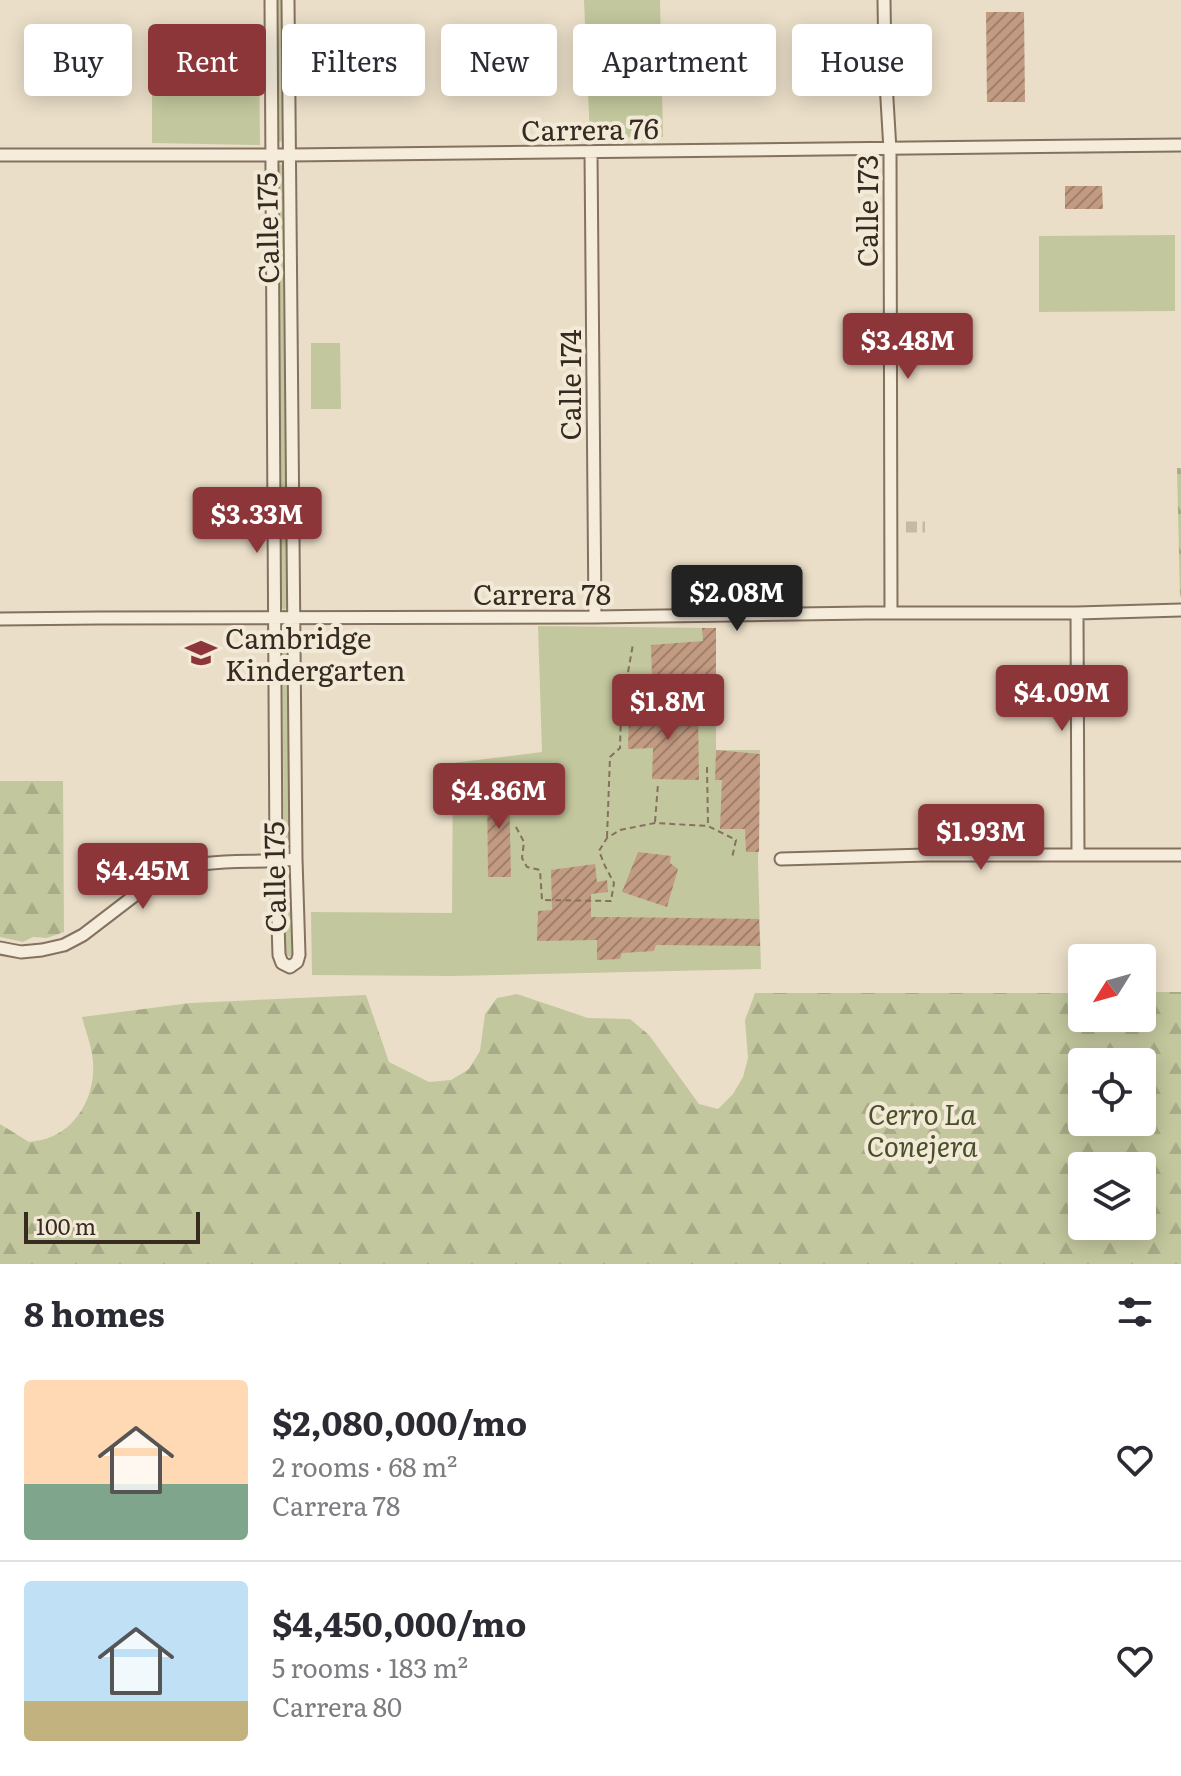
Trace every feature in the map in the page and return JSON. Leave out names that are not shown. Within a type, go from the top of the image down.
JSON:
[{"type":"street","name":"Calle 175","points":[[271,0],[276,861],[279,955],[282,963],[290,967],[297,962],[299,955],[288,0]]},
{"type":"street","name":"Calle 173","points":[[884,0],[890,150],[891,613]]},
{"type":"street","name":"Carrera 76","points":[[0,155],[890,150],[1181,145]]},
{"type":"street","name":"Calle 174","points":[[591,152],[595,617]]},
{"type":"street","name":"Carrera 78","points":[[0,619],[595,617],[1181,610]]},
{"type":"street","points":[[1077,613],[1078,854]]},
{"type":"street","points":[[781,859],[926,855],[1181,855]]},
{"type":"street","points":[[0,948],[21,952],[64,945],[83,935],[164,873],[177,868],[296,859]]},
{"type":"path","points":[[607,838],[610,757],[620,748],[621,712],[633,644]]},
{"type":"path","points":[[707,767],[708,826]]},
{"type":"path","points":[[655,823],[658,784]]},
{"type":"path","points":[[516,827],[524,842],[522,858],[527,867],[540,870],[542,900],[611,901],[614,883],[599,851],[607,838],[620,830],[655,823],[708,826],[736,840],[732,858]]},
{"type":"green space","points":[[276,0],[282,0],[283,140],[277,140]]},
{"type":"green space","points":[[584,0],[660,0],[661,24],[585,24]]},
{"type":"green space","points":[[152,96],[260,96],[260,145],[152,143]]},
{"type":"green space","points":[[588,96],[662,96],[663,137],[590,138]]},
{"type":"green space","points":[[281,164],[284,167],[288,607],[284,610],[281,607],[277,167]]},
{"type":"green space","points":[[1175,235],[1175,311],[1039,312],[1039,236]]},
{"type":"green space","points":[[311,343],[340,343],[341,409],[311,409]]},
{"type":"green space","points":[[1177,468],[1181,468],[1181,597],[1180,597]]},
{"type":"green space","points":[[538,626],[716,628],[716,750],[760,750],[758,861],[761,969],[452,976],[312,975],[311,912],[452,913],[453,763],[542,752]]},
{"type":"green space","points":[[285,631],[288,634],[290,851],[287,853],[284,851],[282,634]]},
{"type":"green space","points":[[0,781],[63,781],[64,932],[47,938],[33,937],[23,942],[0,937]]},
{"type":"green space","points":[[286,869],[290,872],[293,953],[290,957],[286,954],[283,872]]},
{"type":"green space","name":"Cerro La Conejera","points":[[1156,992],[1181,992],[1181,1264],[0,1264],[0,1124],[29,1142],[60,1132],[78,1115],[90,1092],[93,1067],[82,1017],[190,1003],[366,995],[389,1062],[429,1082],[451,1080],[469,1069],[480,1051],[485,1014],[497,998],[517,994],[588,1018],[630,1019],[649,1035],[699,1104],[718,1109],[733,1094],[743,1077],[748,1058],[745,1020],[755,993],[1068,993],[1068,1032],[1156,1032]]},
{"type":"building","points":[[986,12],[1024,12],[1025,102],[987,102]]},
{"type":"building","points":[[1065,186],[1102,186],[1103,209],[1065,209]]},
{"type":"building","points":[[702,628],[716,628],[716,685],[702,684],[702,674],[652,677],[651,645],[703,641]]},
{"type":"building","points":[[640,709],[640,712],[698,712],[699,780],[652,779],[653,748],[628,749],[629,711]]},
{"type":"building","points":[[716,750],[760,754],[759,852],[746,852],[745,829],[720,829],[722,780],[715,780]]},
{"type":"building","points":[[487,785],[509,785],[511,877],[488,877]]},
{"type":"building","points":[[638,852],[671,856],[670,863],[678,869],[667,907],[622,892]]},
{"type":"building","points":[[595,864],[597,882],[607,880],[608,892],[591,894],[591,917],[611,917],[611,921],[612,917],[759,919],[760,946],[656,945],[654,951],[622,953],[620,959],[597,960],[597,940],[537,941],[538,911],[552,910],[551,870]]},
{"type":"tunnel","points":[[906,527],[925,527]]},
{"type":"place","name":"Cambridge Kindergarten","points":[[201,653]]}]
